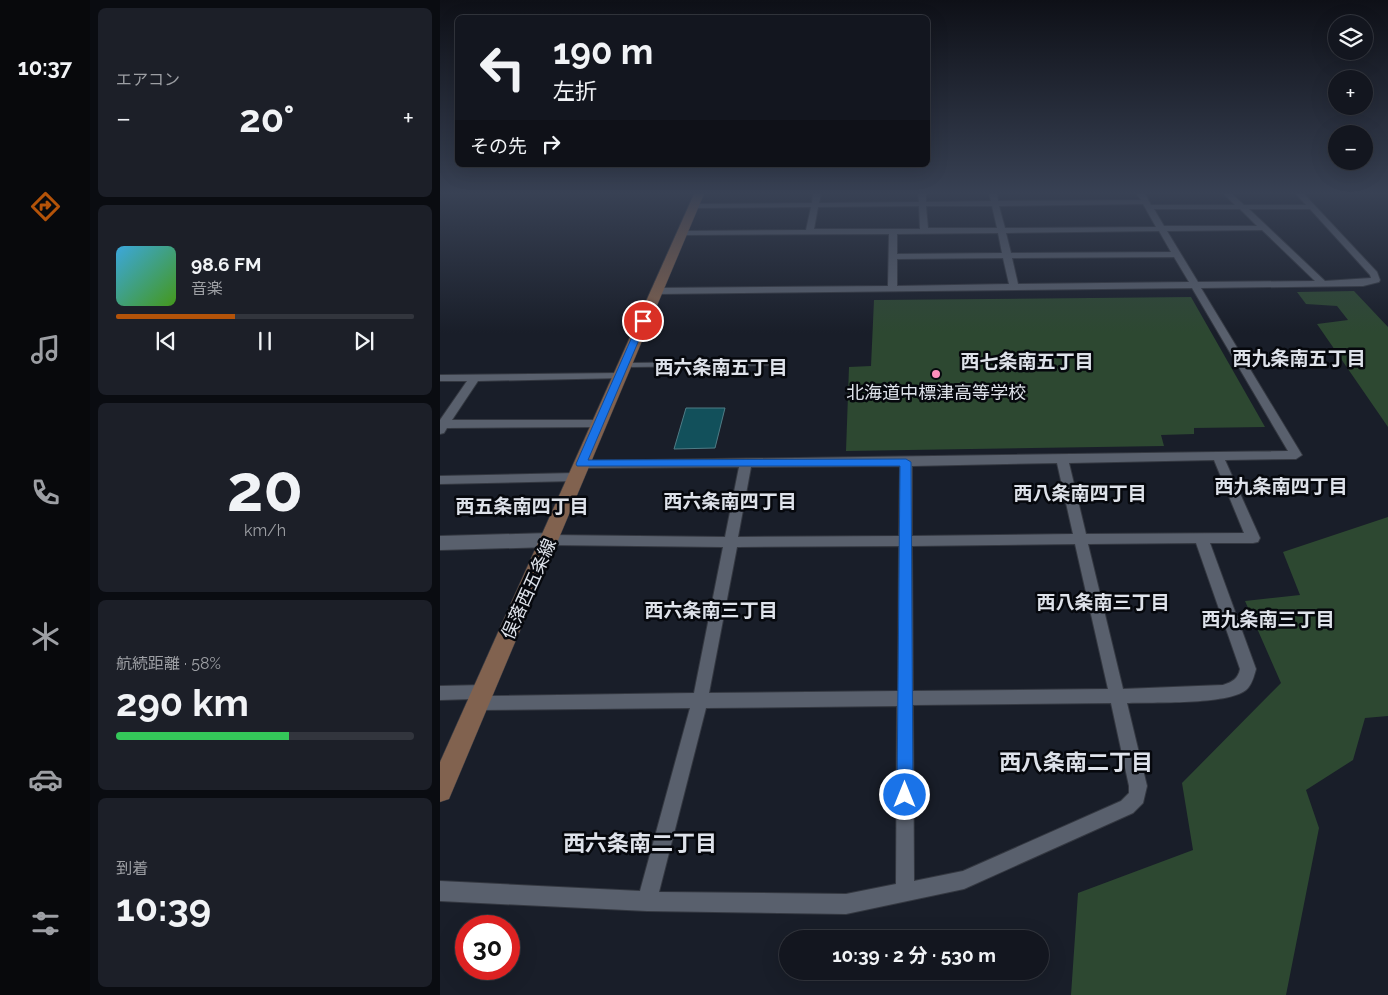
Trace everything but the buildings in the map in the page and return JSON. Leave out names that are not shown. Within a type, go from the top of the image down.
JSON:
[{"type":"main road","name":"俣落西五条線","points":[[440,790],[550,540],[598,424],[626,370],[656,291],[680,240]]},
{"type":"street","points":[[892,289],[893,240]]},
{"type":"street","points":[[1004,240],[1014,287]]},
{"type":"street","points":[[440,480],[578,470],[746,464],[1218,458],[1296,455],[1168,240]]},
{"type":"street","points":[[1279,240],[1322,283]]},
{"type":"street","points":[[656,291],[1370,283],[1376,280],[1376,277],[1343,240]]},
{"type":"street","points":[[893,257],[1176,254]]},
{"type":"street","points":[[440,378],[474,379],[776,363]]},
{"type":"street","points":[[441,426],[474,379]]},
{"type":"street","points":[[441,426],[598,424]]},
{"type":"street","points":[[440,543],[550,540],[731,542],[1253,538],[1218,458]]},
{"type":"street","points":[[440,891],[647,901],[846,904],[964,880],[1127,807],[1137,797],[1138,786],[1079,539],[1062,459]]},
{"type":"street","points":[[905,893],[906,462]]},
{"type":"street","points":[[647,901],[700,701],[746,464]]},
{"type":"street","points":[[440,693],[481,698],[700,701],[905,697],[1118,696],[1223,692],[1238,688],[1246,679],[1248,669],[1201,538]]},
{"type":"green space","points":[[1354,291],[1388,327],[1388,427],[1317,324],[1348,320],[1337,306],[1306,304],[1297,292]]},
{"type":"green space","points":[[1191,297],[1265,427],[1194,428],[1194,434],[1161,435],[1164,446],[846,451],[849,367],[871,366],[874,300]]},
{"type":"green space","points":[[1388,517],[1388,716],[1365,718],[1353,760],[1306,790],[1319,828],[1286,995],[1071,995],[1078,893],[1193,850],[1182,783],[1281,683],[1245,601],[1300,595],[1283,552]]},
{"type":"water","points":[[686,408],[725,408],[715,448],[674,449]]},
{"type":"place","name":"北海道中標津高等学校","points":[[936,374]]},
{"type":"district","name":"西九条南五丁目","points":[[1299,358]]},
{"type":"district","name":"西七条南五丁目","points":[[1027,361]]},
{"type":"district","name":"西六条南五丁目","points":[[721,367]]},
{"type":"district","name":"西九条南四丁目","points":[[1281,486]]},
{"type":"district","name":"西八条南四丁目","points":[[1080,493]]},
{"type":"district","name":"西六条南四丁目","points":[[730,501]]},
{"type":"district","name":"西五条南四丁目","points":[[522,506]]},
{"type":"district","name":"西八条南三丁目","points":[[1103,602]]},
{"type":"district","name":"西六条南三丁目","points":[[711,610]]},
{"type":"district","name":"西九条南三丁目","points":[[1268,619]]},
{"type":"district","name":"西八条南二丁目","points":[[1076,762]]},
{"type":"district","name":"西六条南二丁目","points":[[640,843]]},
{"type":"route","points":[[643,321],[581,464],[906,462],[905,795]]}]
